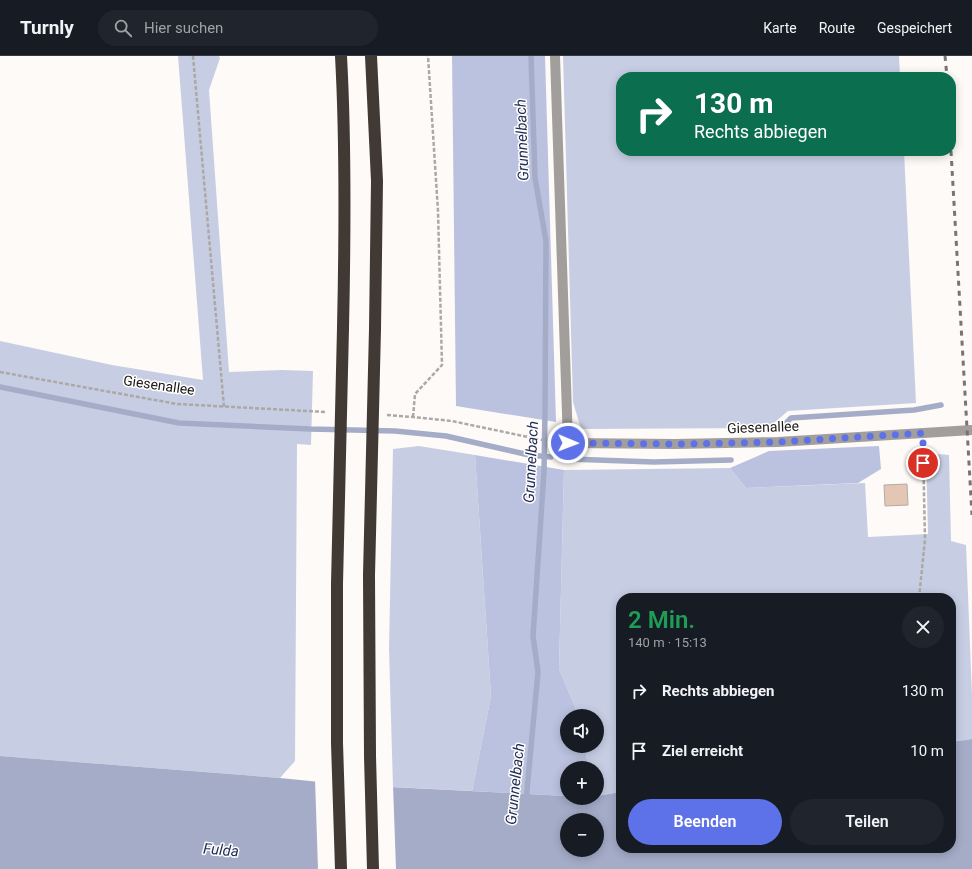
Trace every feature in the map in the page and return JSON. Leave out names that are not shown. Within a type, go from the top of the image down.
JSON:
[{"type":"highway","points":[[341,56],[345,142],[343,328],[337,584],[337,743],[341,869]]},
{"type":"highway","points":[[371,56],[377,181],[369,575],[370,756],[373,869]]},
{"type":"lane","points":[[555,56],[568,443]]},
{"type":"lane","name":"Giesenallee","points":[[555,441],[568,443],[675,444],[778,442],[972,430]]},
{"type":"path","points":[[193,56],[224,407]]},
{"type":"path","points":[[412,416],[414,394],[442,364],[438,211],[428,56]]},
{"type":"path","name":"Giesenallee","points":[[0,372],[177,404],[316,412]]},
{"type":"path","points":[[397,416],[412,416],[452,421],[539,440]]},
{"type":"path","points":[[920,593],[925,540],[923,433]]},
{"type":"shaded area","points":[[178,56],[219,56],[220,58],[209,90],[229,372],[282,370],[313,371],[311,445],[297,444],[295,761],[280,778],[0,756],[0,341],[112,365],[203,380]]},
{"type":"shaded area","points":[[452,56],[545,56],[556,422],[456,406]]},
{"type":"shaded area","points":[[563,56],[899,56],[900,72],[616,72],[616,156],[904,156],[916,403],[788,411],[768,428],[581,429],[573,402]]},
{"type":"shaded area","points":[[419,446],[475,455],[491,696],[472,791],[393,787],[389,649],[393,449]]},
{"type":"shaded area","points":[[879,446],[881,469],[858,483],[746,488],[730,468],[769,451]]},
{"type":"shaded area","points":[[926,453],[949,455],[951,541],[966,545],[972,695],[972,739],[956,741],[956,593],[616,593],[616,793],[604,795],[604,761],[587,761],[586,753],[604,753],[604,709],[576,709],[559,669],[564,470],[730,468],[746,488],[865,483],[868,537],[928,534]]},
{"type":"shaded area","points":[[475,455],[564,470],[559,669],[576,709],[560,709],[560,753],[586,753],[587,761],[560,761],[560,796],[472,791],[491,696]]},
{"type":"water","name":"Fulda","points":[[972,739],[972,869],[0,869],[0,756],[350,785],[560,796],[560,805],[604,805],[604,795],[616,793],[616,853],[956,853],[956,741]]},
{"type":"pier","points":[[315,779],[393,785],[396,869],[318,869]]},
{"type":"building","points":[[907,484],[908,505],[885,506],[884,485]]},
{"type":"waterway","name":"Grunnelbach","points":[[526,801],[538,672],[533,636],[544,472],[545,413],[546,241],[535,178],[531,56]]},
{"type":"waterway","points":[[0,387],[179,423],[395,431],[446,436],[529,455],[551,457]]},
{"type":"waterway","points":[[782,427],[791,418],[914,410],[941,405]]},
{"type":"waterway","points":[[568,459],[654,462],[731,460]]},
{"type":"railway","points":[[945,56],[947,72]]},
{"type":"railway","points":[[951,156],[972,515]]},
{"type":"route","points":[[568,443],[675,444],[778,442],[923,433],[923,463]]}]
